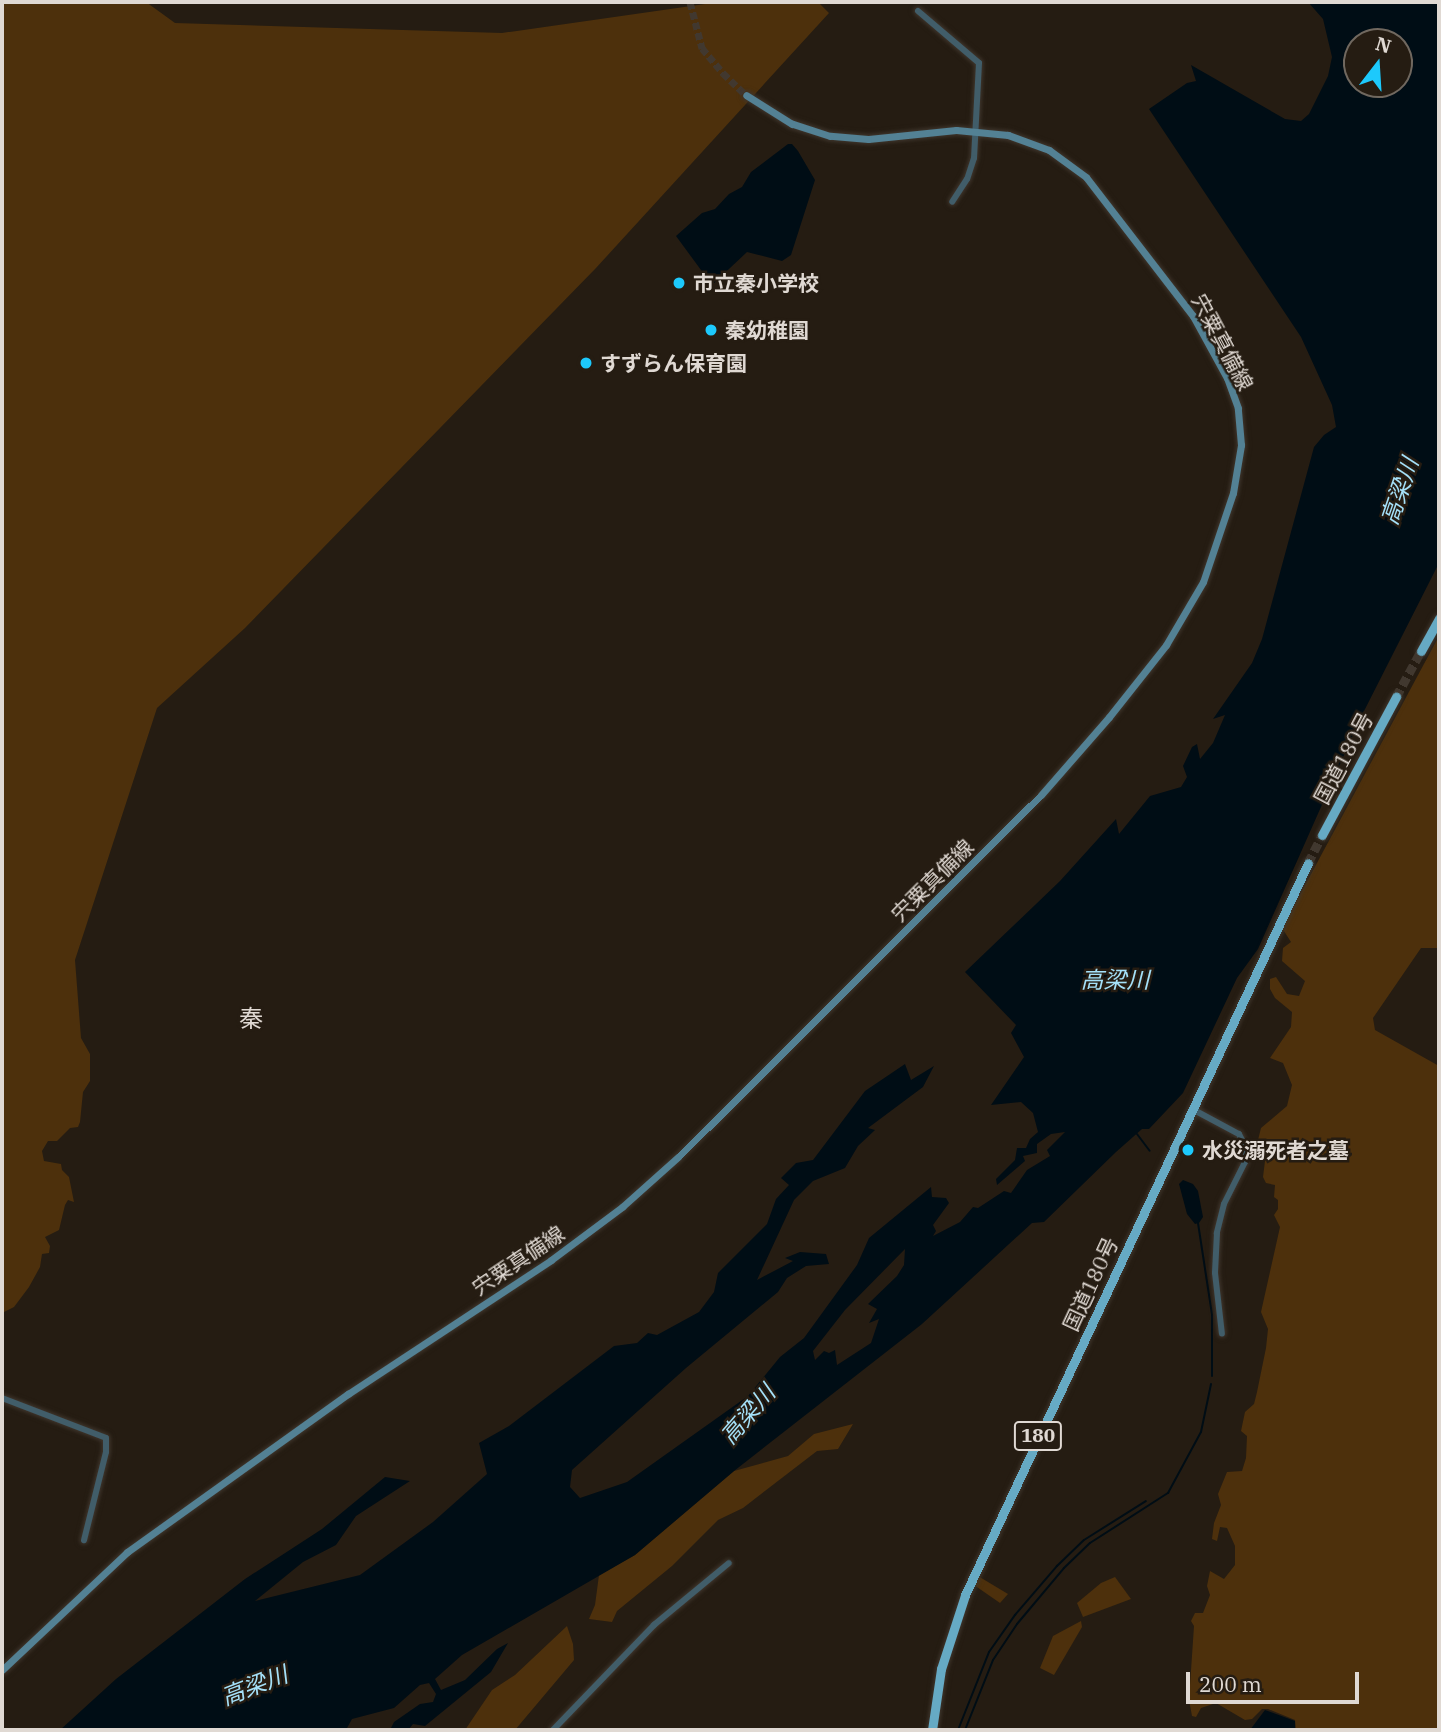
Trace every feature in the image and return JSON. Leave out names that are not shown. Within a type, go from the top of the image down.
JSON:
[{"type":"highway","points":[[1421,651],[1439,619]]},
{"type":"highway","name":"国道180号","points":[[1323,832],[1396,697]]},
{"type":"highway","name":"国道180号","points":[[932,1730],[941,1669],[965,1595],[1308,863]]},
{"type":"main road","name":"宍粟真備線","points":[[2,1670],[85,1588],[127,1552],[348,1394],[551,1260],[622,1207],[678,1157],[1041,795],[1109,717],[1181,623],[1203,582],[1233,493],[1241,436],[1238,408],[1227,378],[1175,289],[1086,177],[1049,150],[1008,135],[976,130],[868,139],[830,136],[792,124],[746,95]]},
{"type":"street","points":[[918,11],[979,63],[972,169],[952,202]]},
{"type":"street","points":[[1194,1111],[1239,1134],[1247,1150],[1245,1162],[1224,1204],[1215,1245],[1222,1334]]},
{"type":"street","points":[[2,1398],[106,1438],[106,1452],[83,1540]]},
{"type":"street","points":[[552,1730],[654,1625],[729,1563]]},
{"type":"shaded area","points":[[2,2],[146,2],[175,23],[502,33],[719,2],[818,2],[829,13],[596,268],[245,628],[157,708],[75,960],[81,1038],[90,1054],[90,1081],[83,1092],[80,1122],[78,1127],[70,1128],[57,1141],[48,1141],[42,1151],[44,1161],[61,1164],[62,1170],[69,1177],[74,1202],[68,1200],[65,1205],[59,1230],[45,1237],[50,1246],[49,1253],[42,1254],[40,1267],[29,1287],[14,1307],[2,1313]]},
{"type":"shaded area","points":[[1439,636],[1439,948],[1421,948],[1373,1018],[1375,1030],[1439,1066],[1439,1730],[1296,1730],[1295,1720],[1268,1709],[1262,1709],[1252,1719],[1245,1720],[1216,1703],[1201,1708],[1196,1717],[1192,1716],[1189,1700],[1194,1626],[1191,1621],[1195,1613],[1203,1613],[1210,1595],[1207,1586],[1210,1571],[1224,1579],[1235,1565],[1235,1546],[1227,1528],[1220,1527],[1217,1541],[1212,1539],[1214,1523],[1221,1505],[1218,1494],[1227,1472],[1242,1471],[1246,1458],[1247,1436],[1241,1431],[1245,1412],[1254,1404],[1266,1348],[1268,1329],[1261,1312],[1280,1227],[1274,1215],[1278,1209],[1278,1200],[1274,1197],[1275,1185],[1266,1183],[1263,1177],[1265,1161],[1254,1156],[1261,1128],[1287,1106],[1292,1085],[1283,1063],[1270,1058],[1291,1027],[1292,1012],[1275,998],[1270,989],[1270,979],[1276,977],[1287,994],[1299,996],[1305,981],[1282,961],[1283,948],[1291,942],[1282,928]]},
{"type":"shaded area","points":[[853,1424],[838,1449],[817,1451],[743,1508],[718,1520],[672,1566],[617,1611],[612,1622],[589,1619],[595,1605],[599,1575],[635,1555],[734,1471],[788,1456],[814,1434]]},
{"type":"shaded area","points":[[978,1576],[1008,1594],[1000,1603],[974,1585]]},
{"type":"shaded area","points":[[1115,1577],[1131,1599],[1083,1617],[1077,1603],[1101,1583]]},
{"type":"shaded area","points":[[1081,1621],[1082,1627],[1054,1675],[1040,1668],[1053,1636]]},
{"type":"shaded area","points":[[567,1626],[573,1644],[574,1660],[515,1730],[465,1730],[492,1690],[515,1675]]},
{"type":"water","name":"高梁川","points":[[1308,2],[1439,2],[1439,563],[1360,719],[1258,949],[1237,978],[1183,1093],[1149,1129],[1142,1129],[1116,1152],[1044,1222],[1032,1223],[922,1324],[734,1471],[635,1555],[462,1655],[435,1679],[441,1690],[465,1680],[497,1649],[508,1643],[491,1672],[425,1726],[413,1724],[408,1730],[390,1730],[394,1722],[420,1704],[433,1702],[436,1694],[429,1683],[420,1685],[394,1708],[352,1719],[347,1728],[342,1730],[60,1730],[116,1679],[245,1579],[322,1529],[385,1477],[410,1481],[356,1516],[336,1545],[303,1562],[255,1601],[360,1575],[433,1522],[487,1474],[479,1443],[509,1426],[614,1346],[637,1343],[648,1333],[657,1335],[699,1312],[714,1292],[718,1273],[767,1224],[776,1199],[789,1185],[781,1178],[796,1163],[813,1160],[865,1091],[905,1064],[911,1080],[934,1066],[923,1087],[868,1128],[875,1130],[858,1146],[845,1168],[813,1181],[794,1200],[757,1280],[793,1261],[785,1258],[800,1252],[826,1254],[829,1264],[806,1266],[787,1278],[778,1292],[686,1368],[572,1470],[570,1487],[580,1498],[627,1482],[748,1396],[780,1357],[804,1338],[857,1265],[869,1238],[931,1187],[932,1197],[946,1198],[949,1203],[933,1225],[936,1231],[933,1236],[960,1222],[973,1207],[978,1208],[1004,1191],[1011,1193],[1027,1170],[1050,1156],[1047,1150],[1065,1132],[1051,1134],[1037,1144],[1037,1153],[1023,1156],[1025,1161],[997,1185],[996,1179],[1015,1160],[1017,1148],[1026,1148],[1030,1139],[1038,1132],[1033,1113],[1021,1102],[991,1105],[1024,1057],[1011,1033],[1016,1025],[965,972],[1060,881],[1116,819],[1119,834],[1150,796],[1181,787],[1187,777],[1183,766],[1192,747],[1197,744],[1200,759],[1213,743],[1225,715],[1213,719],[1252,663],[1262,639],[1314,447],[1324,435],[1336,427],[1332,405],[1301,337],[1149,109],[1187,83],[1196,81],[1191,65],[1285,119],[1301,121],[1309,114],[1328,76],[1332,57],[1323,19]],"holes":[[[905,1249],[904,1265],[897,1276],[868,1304],[877,1309],[869,1323],[879,1319],[871,1343],[837,1365],[835,1350],[829,1353],[824,1351],[815,1360],[813,1351],[845,1310]]]},
{"type":"water","points":[[788,144],[792,144],[798,151],[815,180],[791,255],[782,261],[747,252],[712,285],[676,236],[702,213],[715,209],[729,194],[742,187],[751,172]]},
{"type":"water","points":[[1183,1180],[1193,1184],[1198,1191],[1203,1217],[1199,1223],[1195,1224],[1187,1214],[1179,1184]]},
{"type":"water","points":[[1265,1710],[1295,1721],[1295,1730],[1250,1730]]},
{"type":"waterway","points":[[1137,1134],[1150,1151]]},
{"type":"waterway","points":[[1198,1223],[1212,1315],[1212,1376]]},
{"type":"waterway","points":[[965,1730],[993,1660],[1017,1624],[1064,1568],[1090,1543],[1168,1493],[1201,1432],[1211,1384]]},
{"type":"waterway","points":[[958,1730],[989,1652],[1015,1615],[1057,1566],[1084,1540],[1146,1501]]},
{"type":"tunnel","points":[[690,2],[702,48],[746,95]]},
{"type":"tunnel","points":[[1396,697],[1421,651]]},
{"type":"tunnel","points":[[1308,863],[1322,835]]},
{"type":"place","name":"市立秦小学校","points":[[679,283]]},
{"type":"place","name":"秦幼稚園","points":[[711,330]]},
{"type":"place","name":"すずらん保育園","points":[[586,363]]},
{"type":"place","name":"水災溺死者之墓","points":[[1188,1150]]},
{"type":"district","name":"秦","points":[[251,1019]]}]
